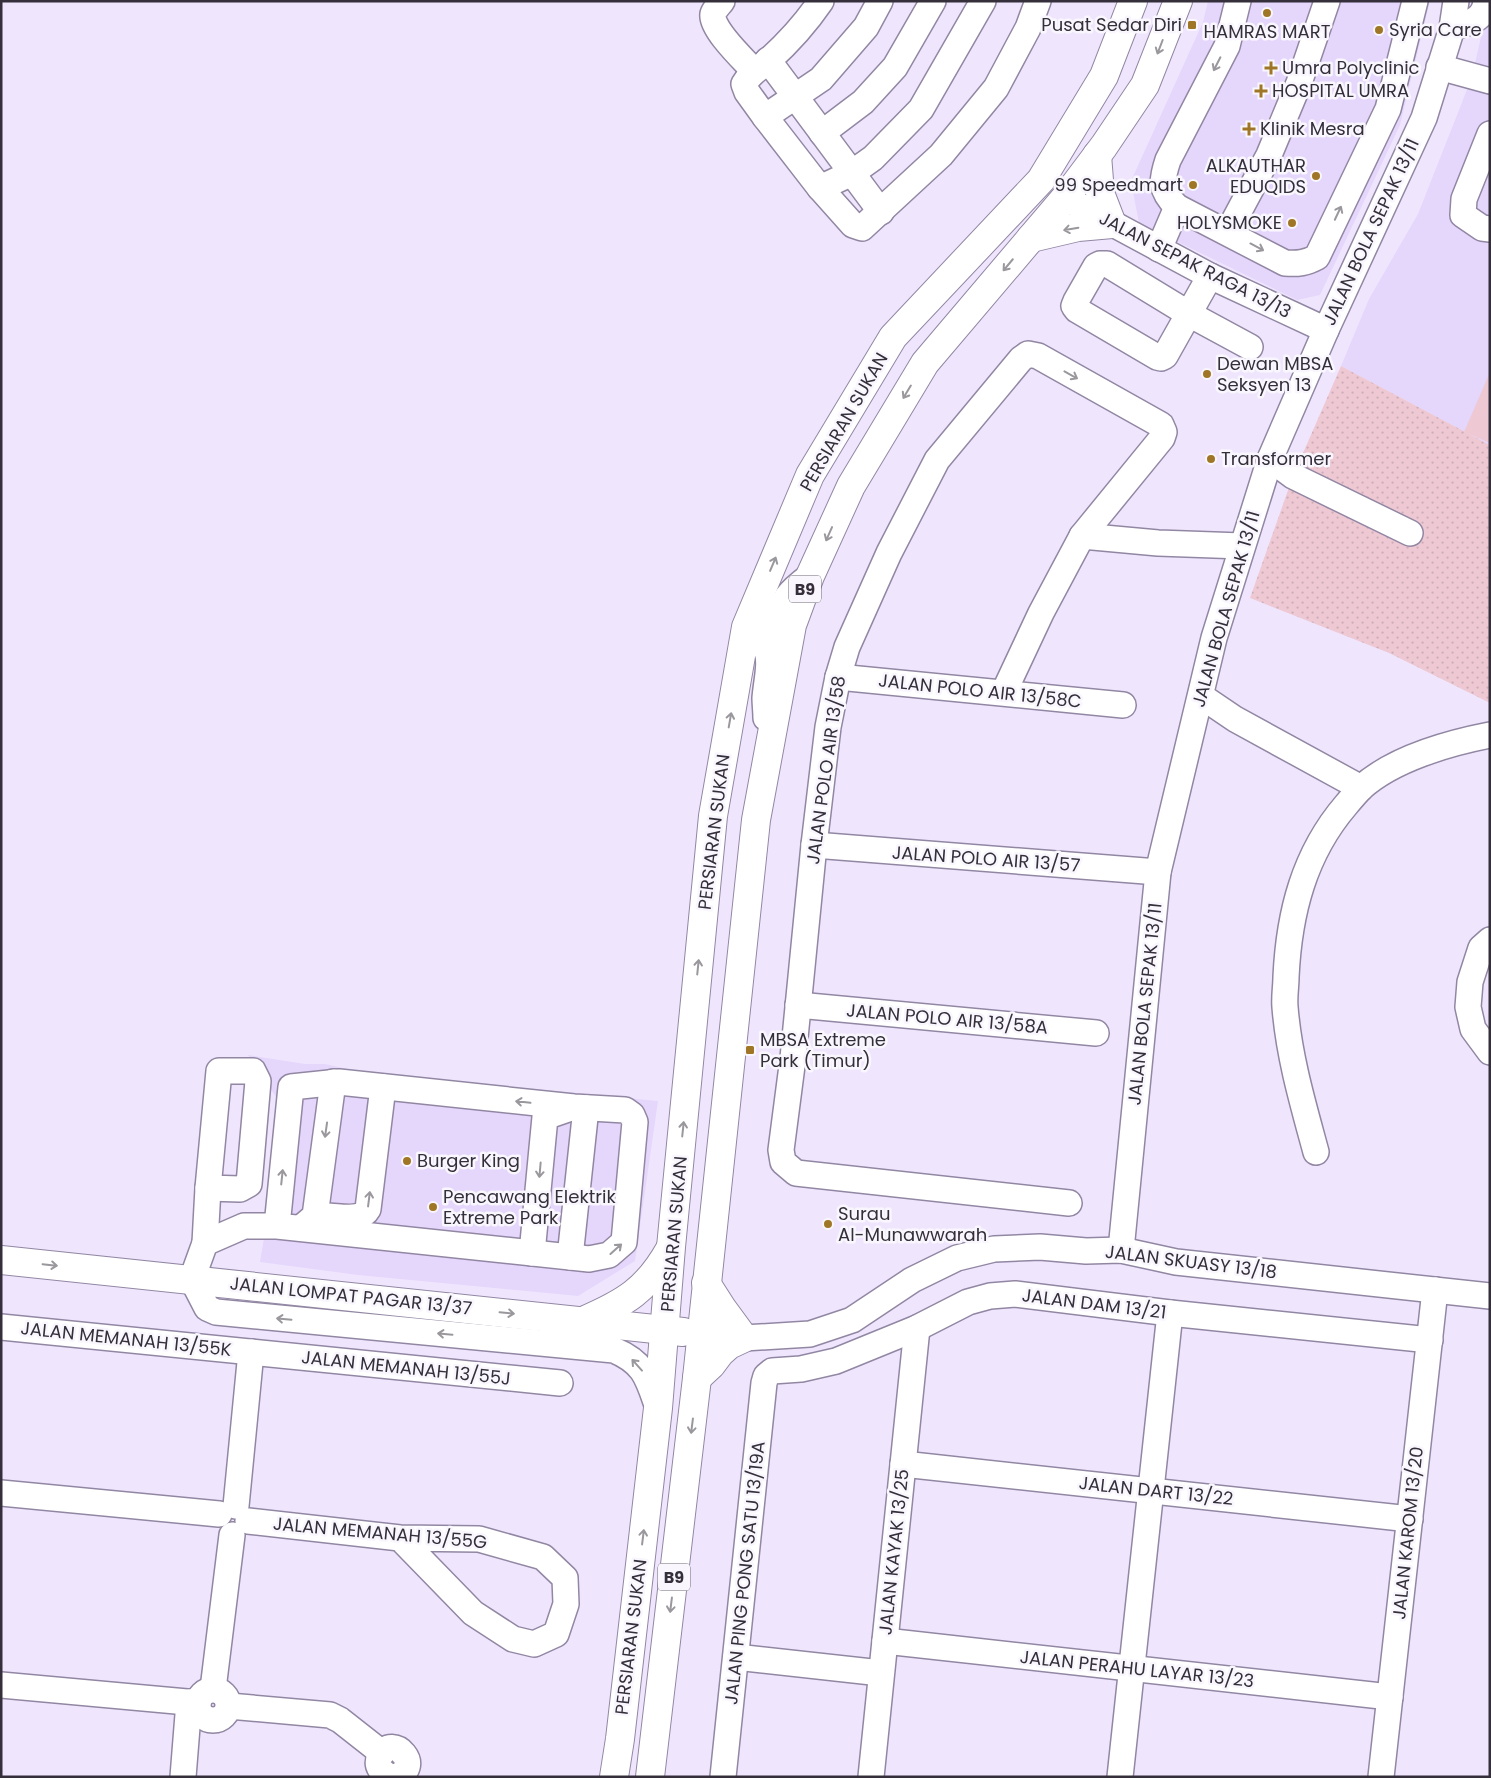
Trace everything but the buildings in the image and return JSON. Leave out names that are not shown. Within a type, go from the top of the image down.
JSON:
[{"type":"main road","name":"PERSIARAN SUKAN","points":[[614,1777],[658,1408],[666,1330],[671,1247],[713,816],[750,638],[810,475],[892,337],[1041,180],[1104,76],[1133,1]]},
{"type":"main road","name":"PERSIARAN SUKAN","points":[[650,1777],[697,1378],[756,820],[792,625],[810,576],[850,486],[925,363],[1065,198],[1097,155],[1145,85],[1178,1]]},
{"type":"main road","points":[[1015,208],[1046,197],[1065,198],[1060,184],[1060,151]]},
{"type":"main road","points":[[1031,238],[1078,227],[1112,224],[1100,193],[1097,155]]},
{"type":"main road","points":[[583,1322],[624,1301],[641,1288],[659,1269],[671,1247]]},
{"type":"main road","name":"JALAN LOMPAT PAGAR 13/37","points":[[1,1260],[701,1334]]},
{"type":"main road","points":[[697,1378],[729,1345],[744,1338],[706,1283]]},
{"type":"street","points":[[722,1],[713,13],[713,22],[722,35],[795,96],[881,212]]},
{"type":"street","points":[[821,1],[804,26],[749,75],[744,84],[764,118],[820,188],[853,225],[862,228],[941,155],[996,88],[1028,28],[1038,1]]},
{"type":"street","points":[[764,118],[821,79],[866,26],[880,1]]},
{"type":"street","points":[[822,133],[863,102],[895,67],[933,1]]},
{"type":"street","points":[[820,188],[852,173],[873,158],[921,109],[982,1]]},
{"type":"street","points":[[1238,1],[1227,46],[1168,160],[1164,172],[1163,186],[1167,197],[1176,206],[1285,263],[1297,264],[1309,262],[1317,257],[1388,108],[1415,1]]},
{"type":"street","points":[[1228,232],[1278,135],[1300,83],[1327,1]]},
{"type":"street","name":"JALAN BOLA SEPAK 13/11","points":[[1121,1250],[1158,872],[1214,638],[1270,459],[1326,330],[1424,118],[1452,28],[1456,1]]},
{"type":"street","points":[[1452,28],[1479,18],[1485,10],[1486,1]]},
{"type":"street","points":[[1440,67],[1490,81]]},
{"type":"street","points":[[1388,108],[1424,118]]},
{"type":"street","points":[[1490,134],[1464,199],[1463,215],[1482,228],[1490,229]]},
{"type":"street","name":"JALAN SEPAK RAGA 13/13","points":[[1065,198],[1210,276],[1326,330]]},
{"type":"street","points":[[1159,249],[1176,206]]},
{"type":"street","points":[[1210,276],[1189,314],[1250,347]]},
{"type":"street","name":"JALAN POLO AIR 13/58","points":[[1070,1203],[796,1173],[783,1162],[781,1150],[828,727],[838,677],[847,647],[889,553],[937,460],[1021,359],[1028,354],[1038,356],[1161,425],[1164,432],[1162,438],[1082,536]]},
{"type":"street","points":[[1270,459],[1293,476],[1410,533]]},
{"type":"street","points":[[1004,692],[1041,613],[1082,536],[1158,544],[1242,546]]},
{"type":"street","points":[[770,744],[766,723],[765,699],[770,660],[766,648],[750,638],[775,622],[787,598],[810,576]]},
{"type":"street","name":"JALAN POLO AIR 13/58C","points":[[838,677],[1123,705]]},
{"type":"street","points":[[1200,696],[1235,719],[1361,788]]},
{"type":"street","points":[[1316,1152],[1294,1074],[1285,1006],[1287,960],[1294,910],[1308,863],[1333,820],[1361,788],[1387,770],[1425,752],[1464,740],[1490,735]]},
{"type":"street","name":"JALAN POLO AIR 13/57","points":[[814,845],[1158,872]]},
{"type":"street","points":[[1490,940],[1481,948],[1470,982],[1468,1007],[1473,1029],[1490,1052]]},
{"type":"street","name":"JALAN POLO AIR 13/58A","points":[[798,1006],[1096,1033]]},
{"type":"street","points":[[298,1223],[333,1082]]},
{"type":"street","points":[[333,1082],[580,1108],[624,1110],[632,1114],[635,1122],[624,1242],[609,1255],[589,1259],[298,1223],[291,1087],[333,1082]]},
{"type":"street","points":[[205,1243],[244,1226],[360,1217],[365,1214],[368,1209],[383,1087]]},
{"type":"street","points":[[532,1253],[545,1117],[580,1108]]},
{"type":"street","points":[[570,1257],[580,1108]]},
{"type":"street","points":[[208,1188],[205,1243],[192,1279],[207,1308],[216,1312],[614,1350],[628,1356],[648,1378],[658,1408]]},
{"type":"street","name":"JALAN SKUASY 13/18","points":[[701,1334],[744,1338],[810,1334],[852,1320],[918,1277],[957,1258],[994,1249],[1040,1247],[1086,1251],[1121,1250],[1176,1262],[1490,1296]]},
{"type":"street","name":"JALAN KAROM 13/20","points":[[1381,1777],[1435,1290]]},
{"type":"street","name":"JALAN DAM 13/21","points":[[772,1371],[801,1368],[836,1361],[917,1328],[968,1302],[990,1296],[1015,1294],[1170,1313],[1430,1340]]},
{"type":"street","points":[[1120,1777],[1170,1313]]},
{"type":"street","name":"JALAN MEMANAH 13/55K","points":[[1,1327],[251,1352]]},
{"type":"street","name":"JALAN KAYAK 13/25","points":[[871,1777],[917,1328]]},
{"type":"street","points":[[183,1777],[207,1700],[234,1519],[251,1352]]},
{"type":"street","name":"JALAN MEMANAH 13/55J","points":[[251,1352],[560,1384]]},
{"type":"street","name":"JALAN PING PONG SATU 13/19A","points":[[723,1777],[764,1383],[766,1376],[772,1371]]},
{"type":"street","name":"JALAN DART 13/22","points":[[903,1464],[1410,1518]]},
{"type":"street","name":"JALAN MEMANAH 13/55G","points":[[1,1493],[400,1538],[479,1539],[542,1557],[565,1578],[566,1604],[556,1634],[534,1644],[513,1639],[473,1613],[400,1538]]},
{"type":"street","name":"JALAN PERAHU LAYAR 13/23","points":[[885,1641],[1390,1697]]},
{"type":"street","points":[[736,1656],[881,1673]]},
{"type":"street","points":[[1,1685],[207,1700],[330,1716],[340,1720],[394,1772]]},
{"type":"shaded area","points":[[1208,1],[1430,1],[1400,125],[1320,295],[1297,300],[1139,223],[1131,181],[1203,22]]},
{"type":"shaded area","points":[[1489,1],[1490,445],[1341,366],[1369,299],[1418,214],[1472,77]]},
{"type":"shaded area","points":[[1341,366],[1490,445],[1490,703],[1389,653],[1250,598],[1293,476]]},
{"type":"shaded area","points":[[1490,372],[1490,443],[1464,432]]},
{"type":"shaded area","points":[[248,1055],[305,1064],[325,1064],[365,1073],[658,1101],[635,1261],[578,1296],[358,1275],[260,1262],[270,1203],[280,1103]]},
{"type":"place","name":"HAMRAS MART","points":[[1267,13]]},
{"type":"place","name":"Pusat Sedar Diri","points":[[1192,25]]},
{"type":"place","name":"Syria Care","points":[[1379,30]]},
{"type":"place","name":"Umra Polyclinic","points":[[1271,68]]},
{"type":"place","name":"HOSPITAL UMRA","points":[[1261,91]]},
{"type":"place","name":"Klinik Mesra","points":[[1249,129]]},
{"type":"place","name":"ALKAUTHAR EDUQIDS","points":[[1316,176]]},
{"type":"place","name":"99 Speedmart","points":[[1193,185]]},
{"type":"place","name":"HOLYSMOKE","points":[[1292,223]]},
{"type":"place","name":"Dewan MBSA Seksyen 13","points":[[1207,374]]},
{"type":"place","name":"Transformer","points":[[1211,459]]},
{"type":"place","name":"MBSA Extreme Park (Timur)","points":[[750,1050]]},
{"type":"place","name":"Burger King","points":[[407,1161]]},
{"type":"place","name":"Pencawang Elektrik Extreme Park","points":[[433,1207]]},
{"type":"place","name":"Surau Al-Munawwarah","points":[[828,1224]]}]
